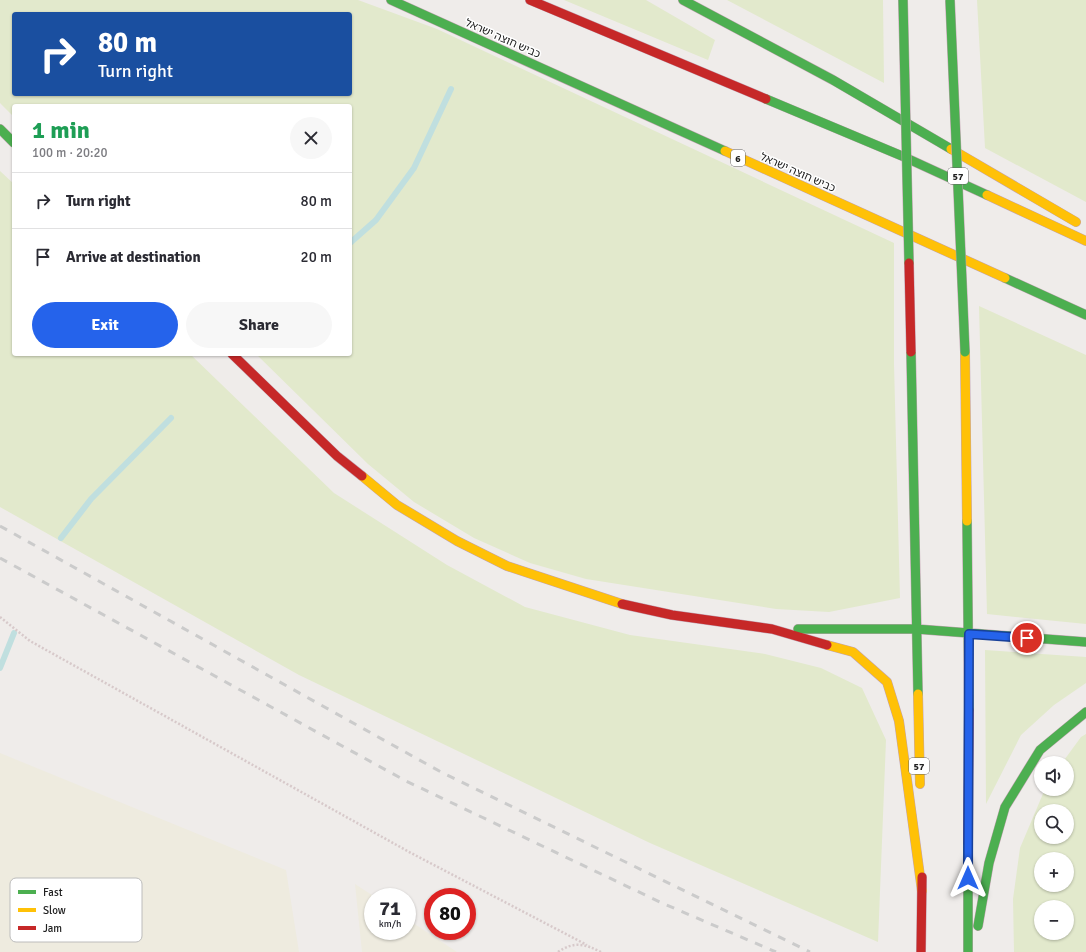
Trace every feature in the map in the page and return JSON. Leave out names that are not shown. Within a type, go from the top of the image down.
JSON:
[{"type":"highway","name":"כביש חוצה ישראל","points":[[391,0],[1086,315]]},
{"type":"highway","points":[[530,0],[902,156],[1086,241]]},
{"type":"highway","points":[[683,0],[833,80],[1086,228]]},
{"type":"highway","name":"57","points":[[903,0],[922,891],[921,952]]},
{"type":"highway","name":"57","points":[[950,0],[965,352],[969,634],[968,952]]},
{"type":"highway","points":[[0,129],[12,141]]},
{"type":"highway","points":[[234,356],[337,456],[397,505],[457,541],[507,566],[620,604],[672,615],[772,629],[916,630],[1086,642]]},
{"type":"highway","points":[[772,629],[853,652],[887,682],[899,721],[922,891]]},
{"type":"highway","points":[[974,952],[988,863],[1005,808],[1040,750],[1086,712]]},
{"type":"path","points":[[0,616],[30,642],[411,853],[601,952]]},
{"type":"path","points":[[558,952],[567,946],[587,945]]},
{"type":"shaded area","points":[[0,753],[286,870],[299,952],[0,952]]},
{"type":"shaded area","points":[[355,884],[364,890],[364,940],[416,940],[416,925],[424,930],[424,940],[439,940],[457,952],[362,952]]},
{"type":"green space","points":[[0,0],[358,0],[437,29],[894,243],[894,364],[900,598],[829,612],[776,609],[586,579],[530,563],[474,538],[414,502],[368,464],[258,356],[352,356],[352,104],[12,104],[12,115],[0,103]]},
{"type":"green space","points":[[564,0],[646,0],[715,40],[708,60]]},
{"type":"green space","points":[[727,0],[883,0],[884,83]]},
{"type":"green space","points":[[977,0],[1086,0],[1086,202],[985,148]]},
{"type":"green space","points":[[0,171],[12,182],[12,356],[192,356],[334,493],[447,565],[525,607],[630,635],[765,654],[821,668],[862,688],[886,740],[878,942],[650,843],[299,675],[0,507]]},
{"type":"green space","points":[[979,306],[1086,355],[1086,624],[987,614]]},
{"type":"green space","points":[[985,650],[1086,657],[1086,683],[1054,705],[1021,735],[986,804]]},
{"type":"green space","points":[[1086,734],[1086,952],[1014,952],[1013,899],[1020,848],[1034,815],[1034,844],[1074,844],[1074,804],[1039,804],[1042,796],[1074,796],[1074,756],[1067,756],[1081,737]]},
{"type":"waterway","points":[[352,241],[376,220],[414,168],[451,89]]},
{"type":"waterway","points":[[61,538],[91,499],[171,418]]},
{"type":"waterway","points":[[0,668],[14,633]]},
{"type":"railway","points":[[0,526],[441,772],[810,952]]},
{"type":"railway","points":[[0,558],[406,781],[662,903],[776,952]]},
{"type":"traffic: fast","points":[[391,0],[725,151]]},
{"type":"traffic: fast","points":[[683,0],[833,80],[951,149]]},
{"type":"traffic: fast","points":[[903,0],[909,263]]},
{"type":"traffic: fast","points":[[950,0],[965,352]]},
{"type":"traffic: fast","points":[[766,99],[902,156],[987,195]]},
{"type":"traffic: fast","points":[[0,129],[12,141]]},
{"type":"traffic: fast","points":[[1005,278],[1086,315]]},
{"type":"traffic: fast","points":[[911,352],[918,694]]},
{"type":"traffic: fast","points":[[967,521],[969,710]]},
{"type":"traffic: fast","points":[[798,629],[916,629],[1086,642]]},
{"type":"traffic: fast","points":[[978,926],[989,863],[1005,807],[1040,750],[1086,712]]},
{"type":"traffic: fast","points":[[968,843],[968,952]]},
{"type":"traffic: slow","points":[[951,149],[1076,222]]},
{"type":"traffic: slow","points":[[725,151],[1005,278]]},
{"type":"traffic: slow","points":[[987,195],[1086,241]]},
{"type":"traffic: slow","points":[[965,352],[967,521]]},
{"type":"traffic: slow","points":[[362,476],[397,505],[457,541],[507,566],[622,604]]},
{"type":"traffic: slow","points":[[827,645],[853,652],[887,682],[899,721],[922,891]]},
{"type":"traffic: slow","points":[[918,694],[920,784]]},
{"type":"traffic: jam","points":[[530,0],[766,99]]},
{"type":"traffic: jam","points":[[909,263],[911,352]]},
{"type":"traffic: jam","points":[[234,356],[337,456],[362,476]]},
{"type":"traffic: jam","points":[[622,604],[672,615],[772,629],[827,645]]},
{"type":"traffic: jam","points":[[968,843],[969,710]]},
{"type":"traffic: jam","points":[[921,952],[922,877]]},
{"type":"route","points":[[968,878],[969,634],[1027,638]]}]
